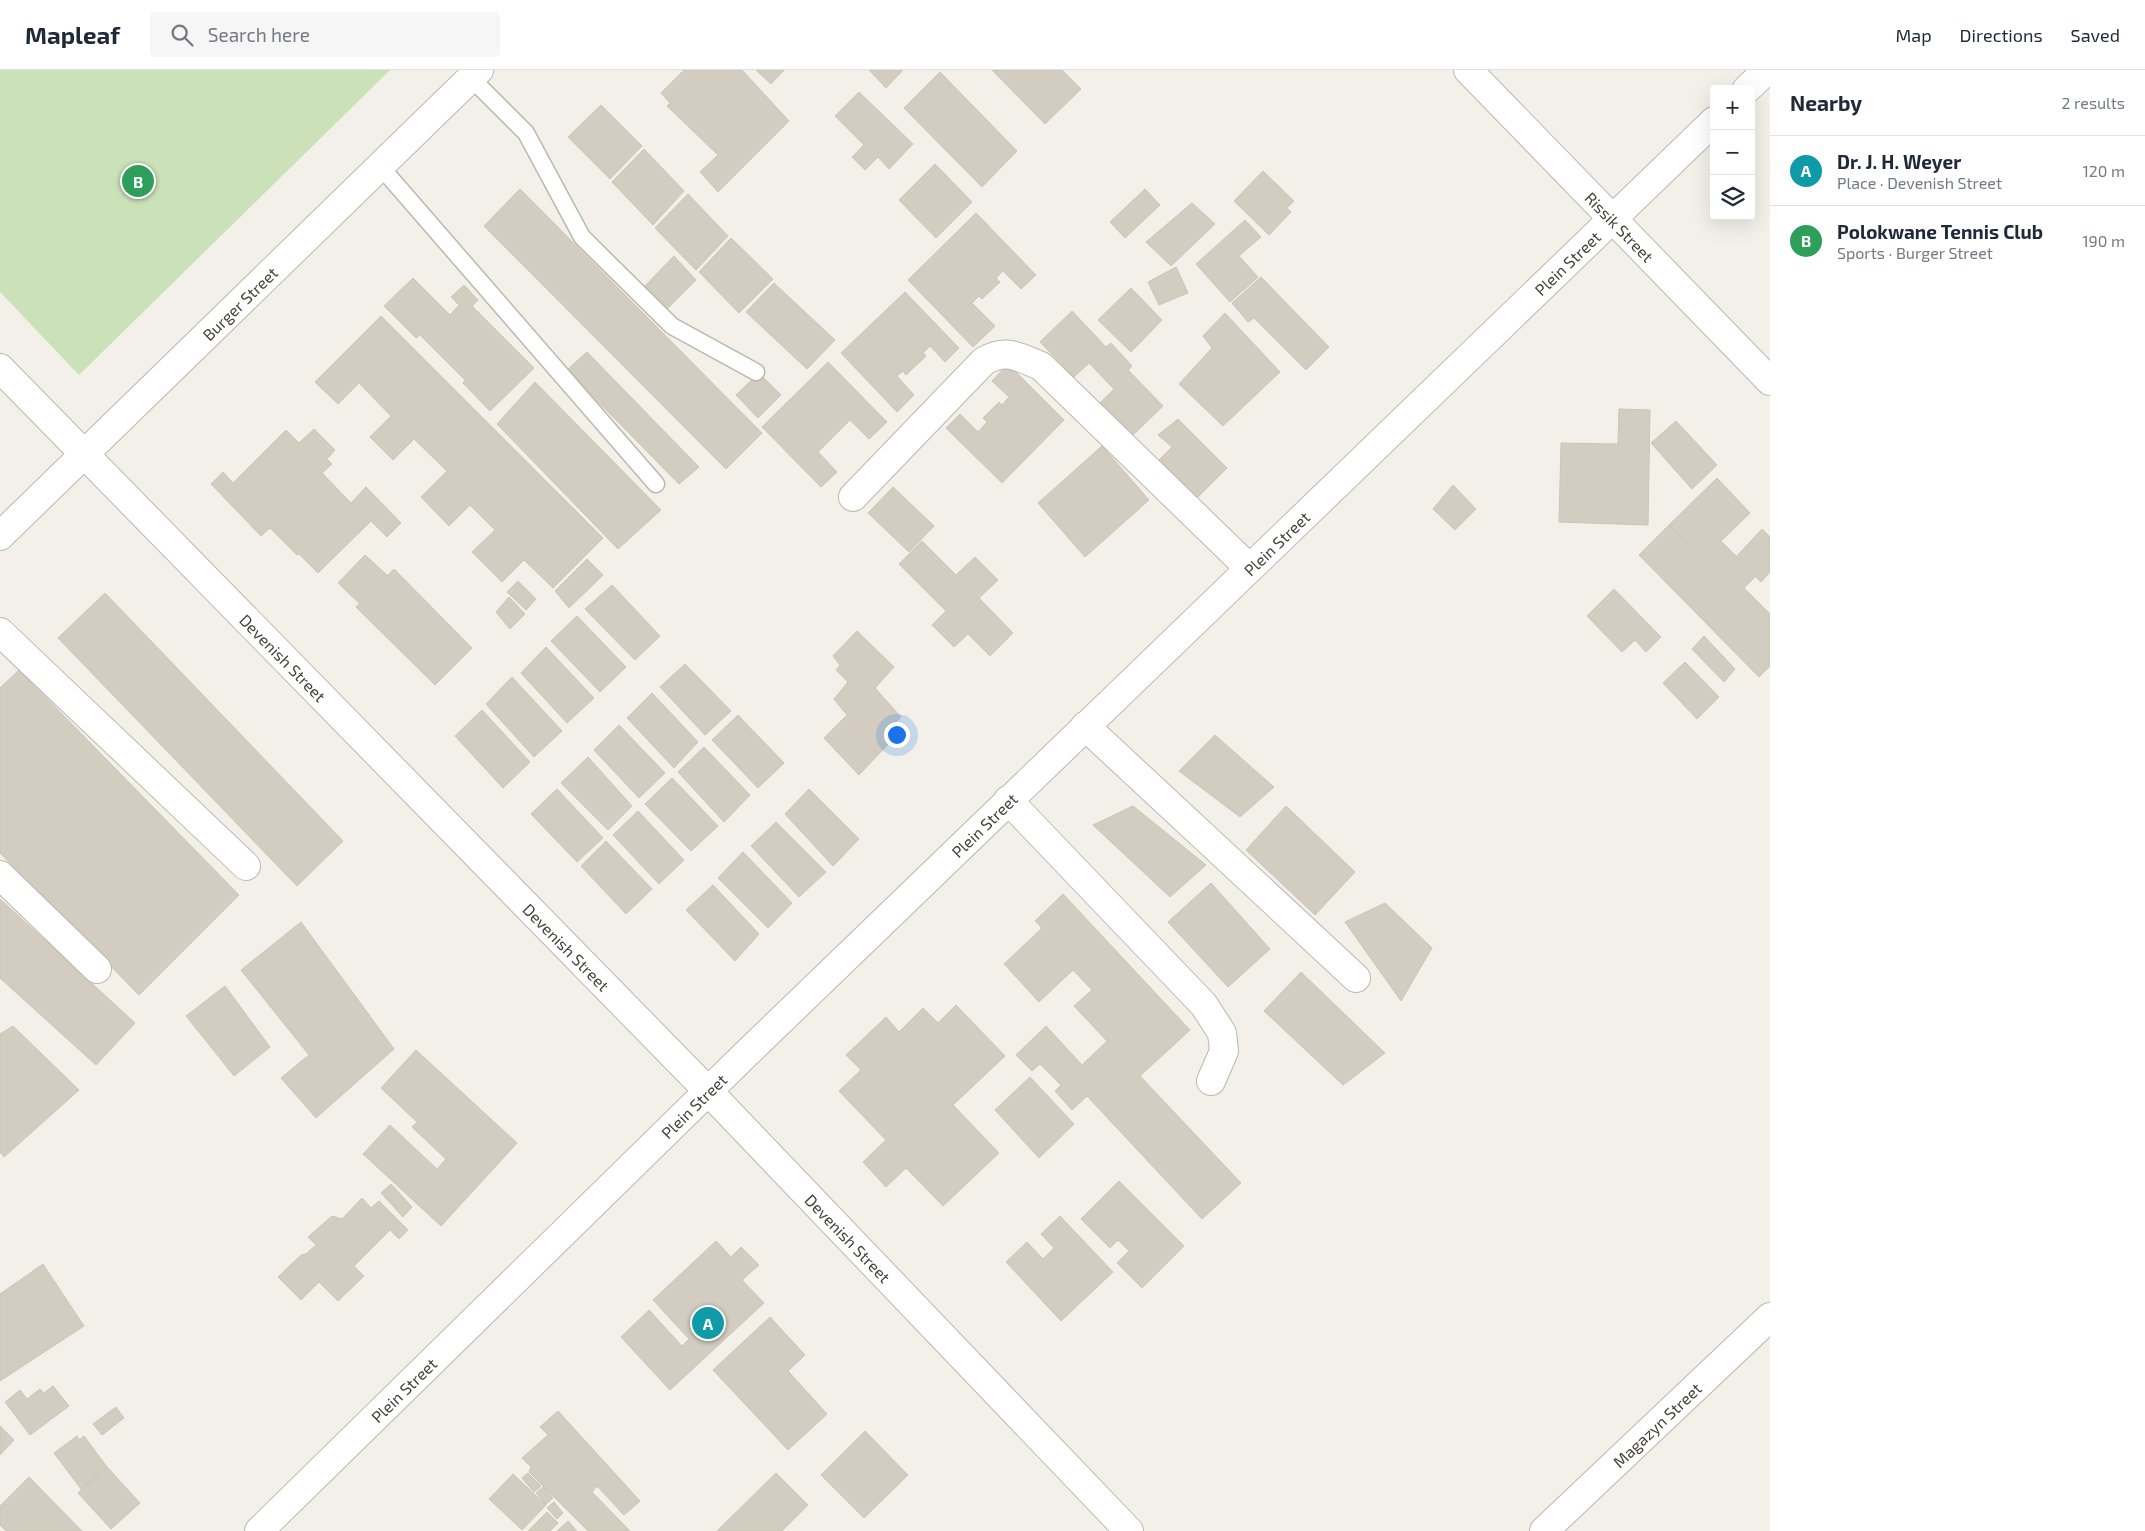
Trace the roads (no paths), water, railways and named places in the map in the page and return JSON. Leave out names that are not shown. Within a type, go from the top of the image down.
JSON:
[{"type":"street","name":"Rissik Street","points":[[1468,70],[1770,381]]},
{"type":"street","points":[[1751,85],[1766,70]]},
{"type":"street","name":"Burger Street","points":[[0,536],[475,74]]},
{"type":"street","name":"Plein Street","points":[[259,1531],[1008,800],[1710,125]]},
{"type":"street","points":[[853,497],[984,361],[997,354],[1014,355],[1041,366],[1248,568]]},
{"type":"street","name":"Devenish Street","points":[[0,368],[708,1091],[1129,1531]]},
{"type":"street","points":[[4,642],[246,866]]},
{"type":"street","points":[[1085,726],[1356,978]]},
{"type":"street","points":[[1008,800],[1204,1005],[1222,1033],[1224,1051],[1211,1081]]},
{"type":"street","points":[[0,875],[96,969]]},
{"type":"street","name":"Magazyn Street","points":[[1544,1531],[1770,1317]]},
{"type":"lane","points":[[475,74],[526,133],[582,237],[672,326],[756,372]]},
{"type":"lane","points":[[380,166],[656,484]]},
{"type":"place","name":"Polokwane Tennis Club","points":[[138,181]]},
{"type":"place","name":"Dr. J. H. Weyer","points":[[708,1323]]}]
